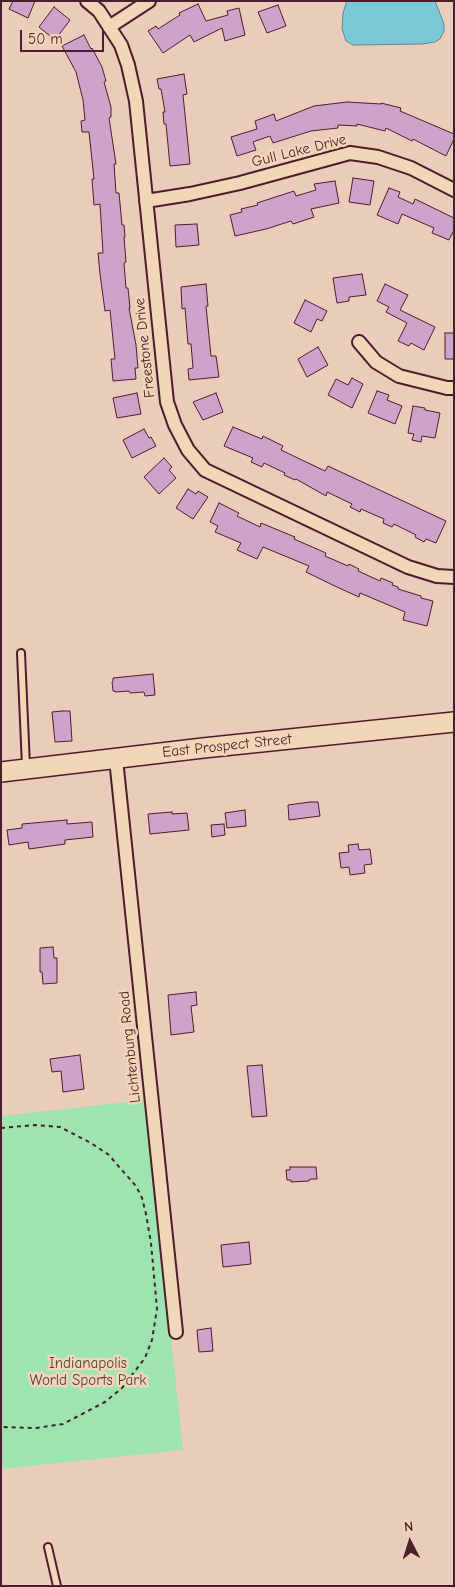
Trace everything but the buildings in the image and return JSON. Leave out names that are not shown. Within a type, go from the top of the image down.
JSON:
[{"type":"street","name":"Freestone Drive","points":[[87,1],[99,11],[121,45],[136,101],[167,402],[175,425],[188,450],[205,470],[408,566],[437,576],[454,577]]},
{"type":"street","points":[[109,27],[149,1]]},
{"type":"street","name":"Gull Lake Drive","points":[[146,201],[240,183],[350,153],[378,157],[411,168],[454,190]]},
{"type":"street","points":[[359,342],[376,362],[399,376],[454,388]]},
{"type":"street","name":"East Prospect Street","points":[[1,772],[454,722]]},
{"type":"street","name":"Lichtenburg Road","points":[[116,759],[176,1332]]},
{"type":"lane","points":[[21,653],[26,769]]},
{"type":"lane","points":[[48,1546],[57,1586]]},
{"type":"path","points":[[1,1128],[35,1125],[60,1127],[109,1155],[136,1186],[142,1198],[152,1243],[157,1309],[152,1340],[145,1358],[122,1388],[105,1402],[63,1424],[36,1428],[1,1427]]},
{"type":"green space","name":"Indianapolis World Sports Park","points":[[146,1100],[183,1450],[1,1469],[1,1116]]},
{"type":"water","points":[[347,1],[435,1],[444,24],[444,31],[440,39],[435,42],[422,44],[353,45],[346,41],[342,29],[343,13]]}]
